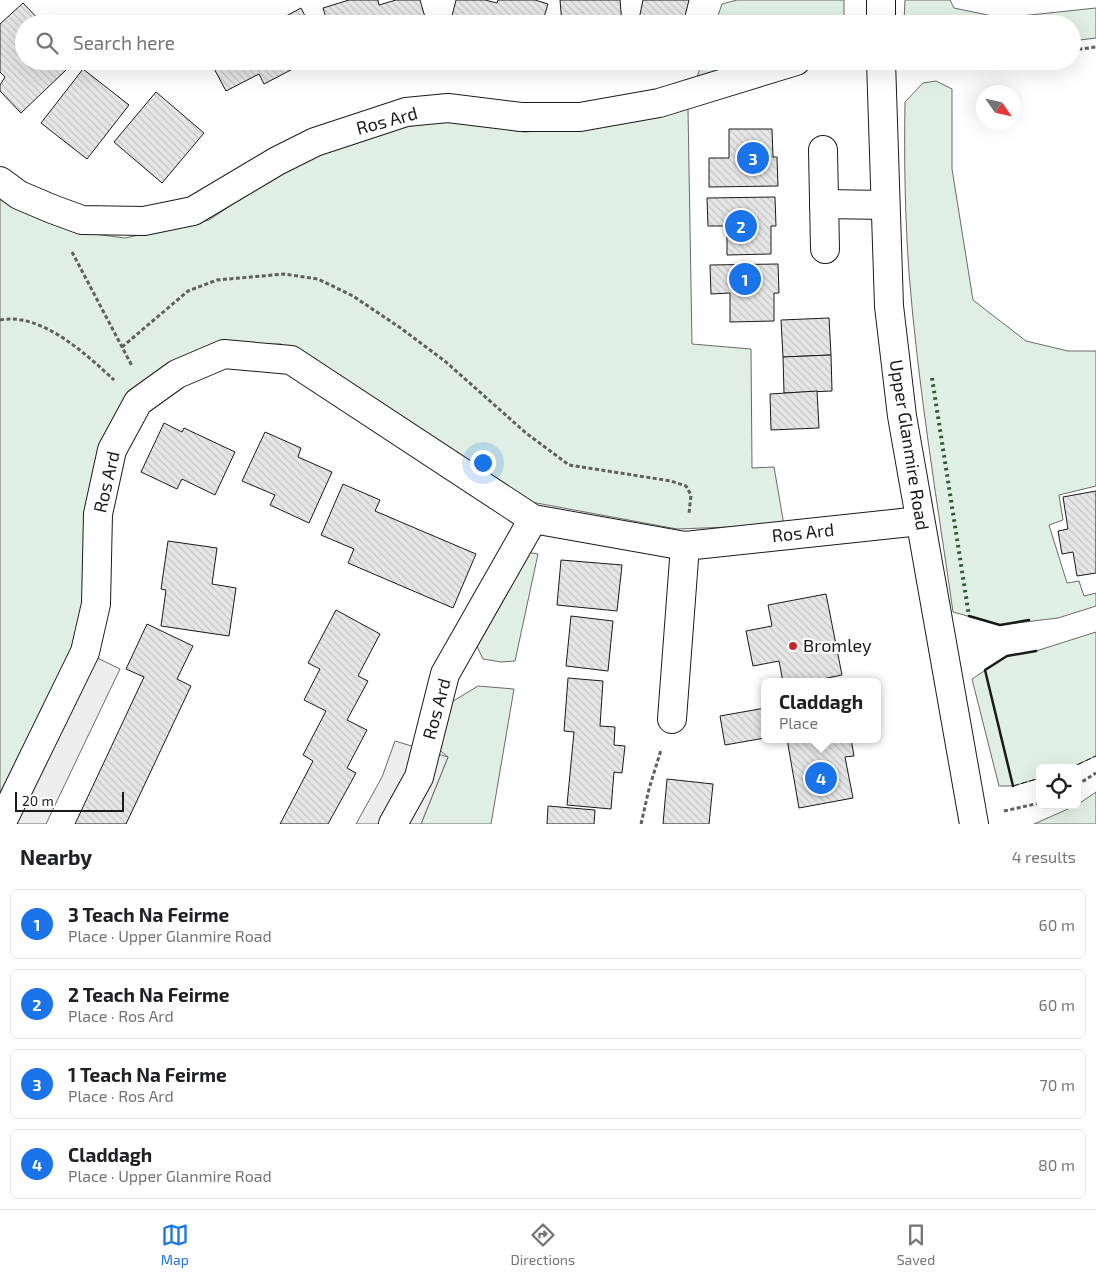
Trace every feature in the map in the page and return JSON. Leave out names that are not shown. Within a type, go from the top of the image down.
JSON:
[{"type":"street","points":[[881,0],[881,15]]},
{"type":"street","name":"Ros Ard","points":[[0,181],[19,195],[82,220],[144,221],[193,211],[278,161],[315,142],[406,112],[448,108],[522,117],[580,117],[659,103],[767,70]]},
{"type":"street","name":"Upper Glanmire Road","points":[[881,70],[889,306],[902,416],[974,824]]},
{"type":"street","points":[[823,150],[825,249]]},
{"type":"street","points":[[824,204],[885,205]]},
{"type":"street","name":"Ros Ard","points":[[0,824],[85,652],[96,604],[98,514],[112,450],[143,399],[177,374],[224,354],[291,360],[533,519],[685,546],[920,521]]},
{"type":"street","name":"Ros Ard","points":[[393,824],[419,777],[445,674],[533,519]]},
{"type":"street","points":[[672,719],[685,546]]},
{"type":"path","points":[[1081,49],[1096,47]]},
{"type":"path","points":[[68,215],[63,235],[122,347],[143,399]]},
{"type":"path","points":[[122,347],[188,291],[217,280],[284,274],[318,279],[352,296],[402,329],[446,362],[526,433],[569,465],[671,481],[686,486],[691,495],[685,546]]},
{"type":"path","points":[[0,320],[11,318],[42,326],[85,353],[143,399]]},
{"type":"path","points":[[641,824],[649,789],[672,719]]},
{"type":"path","points":[[1081,782],[1096,773]]},
{"type":"green space","points":[[737,0],[844,0],[844,15],[718,15],[722,4]]},
{"type":"green space","points":[[905,0],[950,0],[954,8],[988,15],[904,15]]},
{"type":"green space","points":[[1096,8],[1096,38],[1081,40],[1081,15],[1030,15]]},
{"type":"green space","points":[[699,70],[738,70],[695,84]]},
{"type":"green space","points":[[936,81],[952,89],[952,169],[973,300],[1026,341],[1068,351],[1096,351],[1096,486],[1059,495],[1063,520],[1049,525],[1067,583],[1079,581],[1084,596],[1096,593],[1096,606],[1058,618],[1000,625],[953,612],[917,358],[909,273],[906,209],[905,102],[923,83]]},
{"type":"green space","points":[[688,109],[692,344],[751,349],[752,468],[774,467],[784,525],[677,529],[531,502],[281,344],[211,345],[112,450],[85,652],[0,824],[0,197],[6,202],[71,231],[125,238],[209,220],[304,156],[389,129],[453,120],[524,132],[600,127]]},
{"type":"green space","points":[[526,552],[538,554],[515,661],[501,662],[483,659],[474,640]]},
{"type":"green space","points":[[1096,632],[1096,756],[1079,764],[1036,764],[1036,779],[1013,786],[999,786],[972,679],[1007,656],[1036,651]]},
{"type":"green space","points":[[478,686],[514,689],[491,824],[421,824],[448,757],[437,748],[445,706]]},
{"type":"green space","points":[[1096,792],[1096,824],[1034,824],[1068,809],[1081,809],[1081,802]]},
{"type":"shaded area","points":[[85,652],[120,669],[46,824],[1,824]]},
{"type":"shaded area","points":[[395,741],[448,757],[421,824],[356,824],[382,777]]},
{"type":"building","points":[[349,0],[378,0],[379,5],[396,0],[420,0],[424,15],[325,15],[323,8]]},
{"type":"building","points":[[456,0],[485,0],[497,3],[498,0],[535,0],[548,4],[545,15],[452,15]]},
{"type":"building","points":[[560,0],[620,0],[621,15],[561,15]]},
{"type":"building","points":[[643,0],[689,0],[685,15],[640,15]]},
{"type":"building","points":[[23,3],[34,15],[15,15],[15,70],[66,70],[21,113],[0,91],[0,85],[5,77],[0,72],[0,24]]},
{"type":"building","points":[[301,8],[304,15],[288,15]]},
{"type":"building","points":[[82,70],[129,105],[87,159],[41,123]]},
{"type":"building","points":[[215,70],[291,70],[264,84],[259,74],[226,91]]},
{"type":"building","points":[[156,92],[204,133],[162,183],[114,142]]},
{"type":"building","points":[[729,129],[772,129],[773,157],[777,157],[778,186],[709,187],[709,158],[729,158]]},
{"type":"building","points":[[775,197],[776,226],[771,226],[771,254],[727,255],[727,226],[708,226],[707,198]]},
{"type":"building","points":[[778,264],[779,293],[774,293],[774,321],[730,322],[730,293],[711,294],[710,265]]},
{"type":"building","points":[[829,318],[831,355],[783,357],[781,320]]},
{"type":"building","points":[[831,355],[832,391],[784,393],[783,357]]},
{"type":"building","points":[[817,391],[819,428],[771,430],[770,394]]},
{"type":"building","points":[[164,423],[182,432],[184,428],[235,452],[215,495],[182,479],[177,489],[141,472]]},
{"type":"building","points":[[265,432],[301,448],[298,457],[332,472],[309,523],[270,505],[275,495],[242,481]]},
{"type":"building","points":[[343,484],[380,500],[375,511],[476,554],[453,608],[348,563],[354,549],[321,535]]},
{"type":"building","points":[[1096,491],[1096,573],[1077,576],[1073,552],[1062,554],[1058,531],[1068,529],[1063,497]]},
{"type":"building","points":[[168,541],[217,548],[212,584],[236,588],[229,636],[161,626],[166,590],[161,589]]},
{"type":"building","points":[[561,560],[622,565],[617,611],[557,605]]},
{"type":"building","name":"Bromley","points":[[826,594],[842,675],[827,678],[782,678],[779,661],[753,666],[746,631],[772,626],[768,605]]},
{"type":"building","points":[[336,610],[380,634],[358,676],[368,681],[347,720],[367,730],[347,768],[356,773],[328,824],[280,824],[313,761],[303,755],[326,711],[304,700],[320,669],[308,663]]},
{"type":"building","points":[[571,616],[613,621],[608,671],[566,666]]},
{"type":"building","points":[[147,624],[193,646],[177,679],[191,686],[126,824],[75,824],[144,677],[126,669]]},
{"type":"building","points":[[568,678],[603,681],[600,726],[615,727],[614,745],[625,746],[622,773],[614,772],[611,809],[567,805],[574,732],[564,731]]},
{"type":"building","points":[[761,709],[761,739],[725,745],[720,716]]},
{"type":"building","points":[[788,743],[852,743],[854,756],[845,757],[853,798],[799,808]]},
{"type":"building","points":[[667,779],[713,784],[709,824],[663,824]]},
{"type":"building","points":[[548,806],[595,810],[594,824],[547,824]]},
{"type":"hedge","points":[[932,378],[969,616]]},
{"type":"fence","points":[[1079,764],[1096,756]]},
{"type":"fence","points":[[1013,786],[1036,779]]},
{"type":"wall","points":[[969,616],[1000,625],[1029,620]]},
{"type":"wall","points":[[1013,786],[985,670],[1007,656],[1036,651]]},
{"type":"place","name":"1 Teach Na Feirme","points":[[753,158]]},
{"type":"place","name":"2 Teach Na Feirme","points":[[741,226]]},
{"type":"place","name":"3 Teach Na Feirme","points":[[745,279]]},
{"type":"place","name":"Bromley","points":[[793,646]]},
{"type":"place","name":"Claddagh","points":[[821,778]]}]
